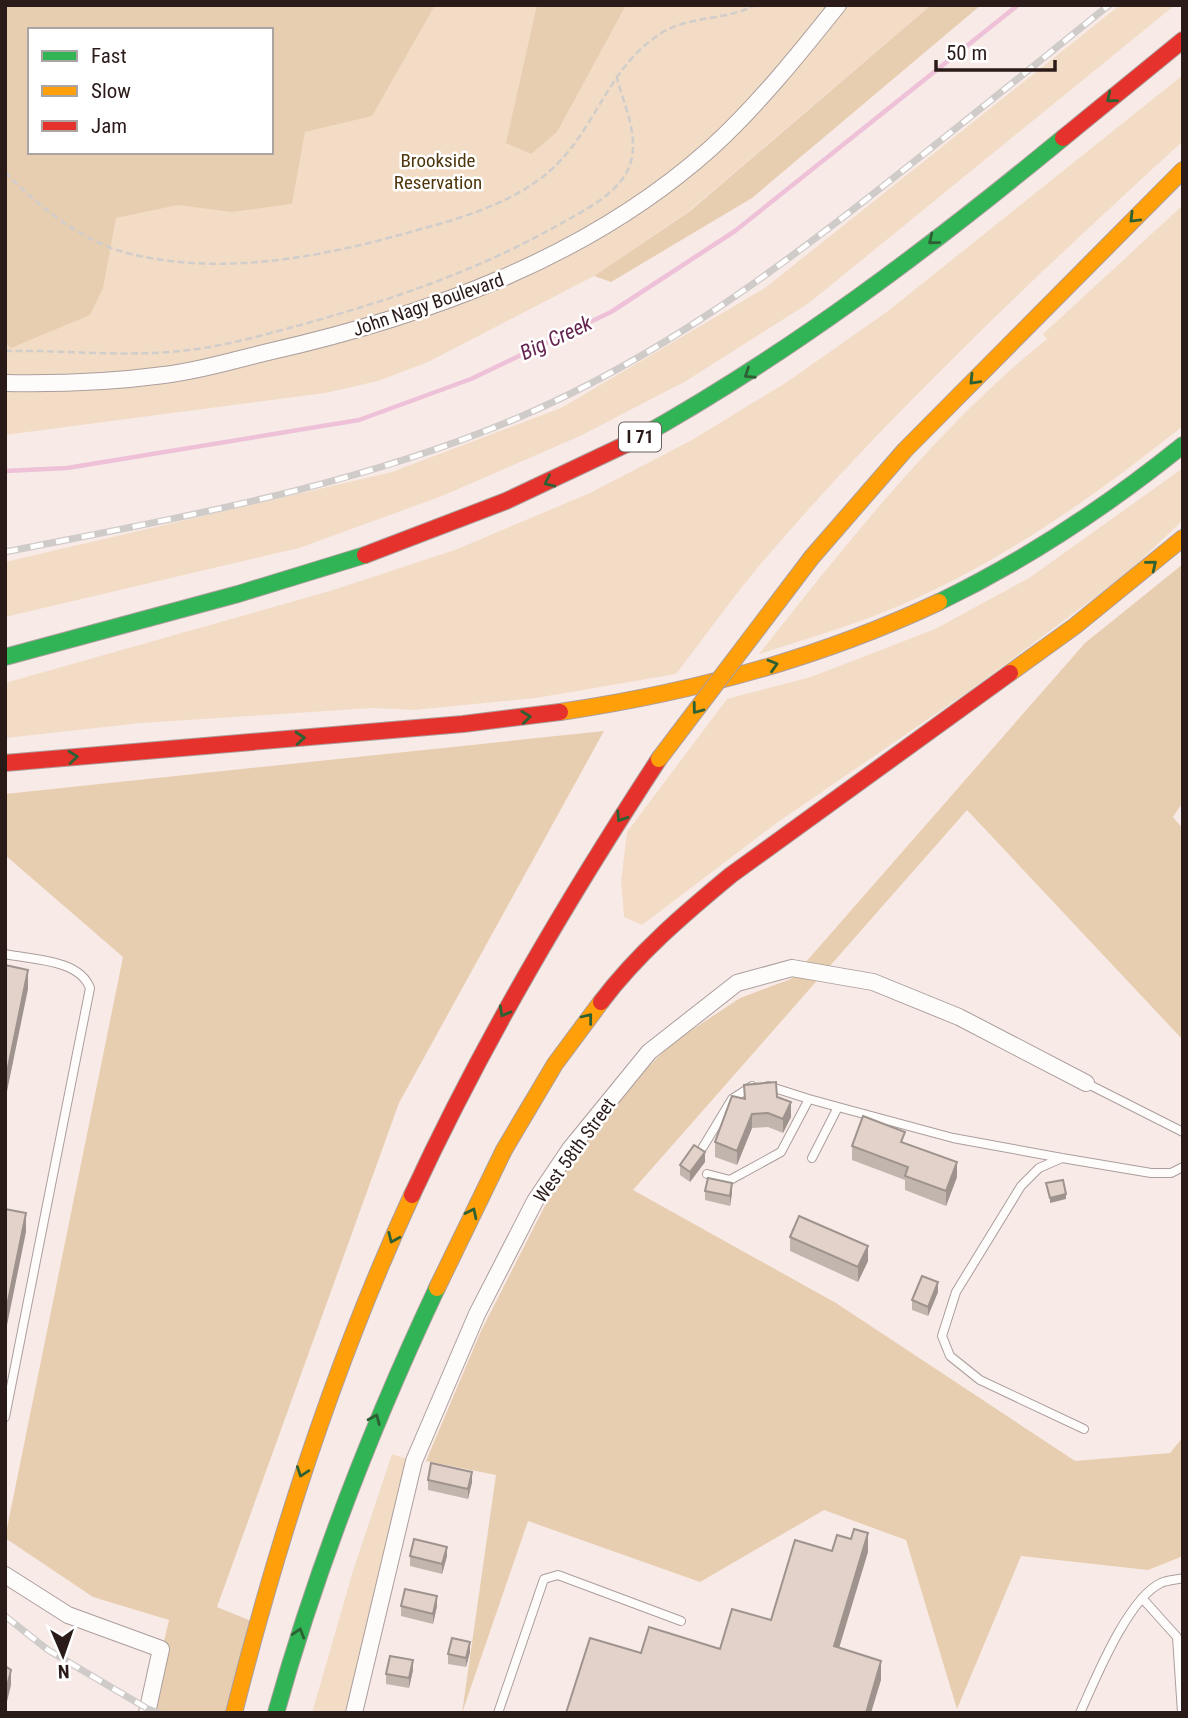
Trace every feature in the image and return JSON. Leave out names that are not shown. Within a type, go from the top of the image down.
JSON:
[{"type":"highway","name":"I 71","points":[[5,657],[378,551],[537,488],[634,441],[733,384],[816,329],[901,266],[1183,40]]},
{"type":"highway","points":[[234,1713],[267,1583],[326,1402],[424,1168],[530,965],[659,760],[812,557],[905,450],[1183,170]]},
{"type":"highway","points":[[5,763],[516,718],[608,704],[747,673],[873,632],[983,581],[1088,518],[1183,445]]},
{"type":"highway","points":[[278,1706],[349,1480],[421,1315],[525,1110],[573,1038],[617,981],[654,941],[731,875],[1075,626],[1183,538]]},
{"type":"street","name":"John Nagy Boulevard","points":[[5,383],[50,384],[166,375],[393,320],[493,284],[567,246],[646,199],[711,148],[802,51],[838,5]]},
{"type":"street","name":"West 58th Street","points":[[354,1713],[414,1461],[477,1314],[535,1201],[570,1149],[649,1052],[737,983],[792,968],[873,982],[959,1017],[1086,1083]]},
{"type":"street","points":[[5,1575],[68,1615],[161,1649],[147,1713]]},
{"type":"lane","points":[[5,954],[74,968],[86,976],[90,988],[5,1417]]},
{"type":"lane","points":[[1086,1083],[1183,1132]]},
{"type":"lane","points":[[702,1147],[718,1117],[732,1099],[748,1087],[765,1086],[953,1138],[1151,1173],[1171,1173],[1183,1167]]},
{"type":"lane","points":[[707,1174],[730,1180],[781,1152],[809,1099]]},
{"type":"lane","points":[[811,1158],[838,1107]]},
{"type":"lane","points":[[1062,1158],[1039,1168],[1021,1186],[956,1292],[942,1336],[950,1356],[980,1380],[1084,1429]]},
{"type":"lane","points":[[498,1713],[544,1580],[558,1574],[681,1621]]},
{"type":"lane","points":[[1080,1713],[1110,1647],[1142,1598],[1161,1583],[1183,1578]]},
{"type":"lane","points":[[1142,1598],[1180,1636],[1182,1713]]},
{"type":"path","points":[[5,172],[61,220],[94,241],[125,252],[169,261],[215,263],[261,262],[323,254],[444,223],[528,188],[554,167],[575,141],[616,75],[636,52],[662,32],[755,5]]},
{"type":"path","points":[[5,351],[78,350],[110,355],[181,351],[239,340],[354,310],[467,272],[523,245],[608,195],[632,157],[629,112],[616,75]]},
{"type":"green space","name":"Brookside Reservation","points":[[5,5],[931,5],[689,211],[594,276],[428,362],[378,381],[325,393],[5,435]]},
{"type":"green space","points":[[1120,5],[1175,5],[809,303],[686,381],[580,436],[442,496],[299,548],[5,617],[5,562],[392,472],[561,408],[765,288]]},
{"type":"green space","points":[[1183,75],[1183,141],[1023,290],[868,445],[758,567],[676,674],[536,698],[414,710],[373,708],[141,723],[5,738],[5,683],[330,591],[455,550],[590,493],[692,440],[787,382],[888,311]]},
{"type":"green space","points":[[1183,205],[1183,426],[1056,519],[989,561],[880,614],[759,654],[859,530],[931,448],[1008,372],[1047,339],[1043,334]]},
{"type":"green space","points":[[1183,468],[1183,520],[1125,575],[972,689],[778,822],[642,925],[624,917],[621,881],[627,832],[727,699],[811,677],[935,629],[1029,578]]},
{"type":"green space","points":[[392,1454],[407,1459],[348,1713],[312,1713],[353,1571]]},
{"type":"shaded area","points":[[5,5],[435,5],[372,116],[305,132],[292,204],[232,212],[178,205],[116,218],[103,288],[90,315],[11,348],[5,342]]},
{"type":"shaded area","points":[[537,5],[626,5],[557,132],[531,154],[506,143]]},
{"type":"shaded area","points":[[931,5],[981,5],[752,198],[611,282],[594,276],[690,211]]},
{"type":"shaded area","points":[[1183,564],[1183,802],[1173,817],[1183,829],[1183,1040],[967,810],[633,1190],[836,1303],[1075,1461],[1170,1453],[1183,1437],[1183,1556],[1148,1570],[1021,1556],[957,1709],[906,1540],[824,1510],[700,1582],[528,1521],[462,1713],[496,1475],[426,1461],[481,1331],[556,1184],[644,1071],[672,1043],[740,998],[791,979],[1085,643]]},
{"type":"shaded area","points":[[604,731],[399,1103],[217,1607],[256,1623],[234,1713],[147,1713],[169,1620],[93,1597],[5,1538],[123,957],[5,855],[5,794]]},
{"type":"building","points":[[5,965],[28,970],[5,1082]]},
{"type":"building","points":[[776,1082],[777,1097],[791,1102],[783,1119],[768,1113],[752,1114],[737,1151],[715,1142],[732,1096],[745,1099],[744,1085]]},
{"type":"building","points":[[863,1116],[905,1132],[901,1142],[957,1162],[946,1191],[905,1176],[908,1167],[852,1146]]},
{"type":"building","points":[[694,1145],[705,1152],[690,1172],[680,1165]]},
{"type":"building","points":[[708,1178],[732,1183],[730,1196],[705,1191]]},
{"type":"building","points":[[1063,1180],[1066,1194],[1050,1198],[1046,1183]]},
{"type":"building","points":[[5,1209],[26,1213],[5,1316]]},
{"type":"building","points":[[799,1216],[868,1246],[858,1267],[790,1237]]},
{"type":"building","points":[[922,1276],[938,1282],[928,1307],[912,1300]]},
{"type":"building","points":[[431,1463],[472,1472],[468,1489],[428,1480]]},
{"type":"building","points":[[854,1529],[868,1533],[834,1646],[881,1661],[866,1713],[566,1713],[590,1638],[641,1653],[649,1627],[720,1649],[732,1609],[771,1620],[795,1540],[832,1551],[837,1535],[851,1539]]},
{"type":"building","points":[[414,1539],[447,1547],[442,1564],[410,1556]]},
{"type":"building","points":[[405,1589],[437,1596],[433,1614],[401,1606]]},
{"type":"building","points":[[452,1638],[470,1642],[466,1658],[448,1654]]},
{"type":"building","points":[[390,1656],[413,1660],[409,1678],[386,1674]]},
{"type":"building","points":[[5,1666],[11,1670],[5,1695]]},
{"type":"waterway","name":"Big Creek","points":[[5,471],[67,468],[359,420],[471,379],[611,312],[735,231],[1018,5]]},
{"type":"railway","points":[[5,552],[268,498],[332,481],[460,441],[572,393],[667,341],[757,281],[887,183],[1109,5]]},
{"type":"railway","points":[[5,1616],[48,1650],[159,1713]]},
{"type":"traffic: fast","points":[[633,441],[746,373],[855,299],[1063,138]]},
{"type":"traffic: fast","points":[[939,602],[1066,531],[1183,445]]},
{"type":"traffic: fast","points":[[5,657],[238,594],[365,555]]},
{"type":"traffic: fast","points":[[276,1713],[309,1604],[368,1444],[437,1288]]},
{"type":"traffic: slow","points":[[812,557],[905,450],[1183,170]]},
{"type":"traffic: slow","points":[[1010,673],[1075,626],[1183,538]]},
{"type":"traffic: slow","points":[[659,759],[812,557]]},
{"type":"traffic: slow","points":[[560,712],[657,695],[754,671],[848,640],[939,602]]},
{"type":"traffic: slow","points":[[437,1288],[504,1150],[555,1064],[601,1002]]},
{"type":"traffic: slow","points":[[234,1713],[270,1580],[311,1450],[358,1321],[412,1195]]},
{"type":"traffic: jam","points":[[1063,138],[1183,40]]},
{"type":"traffic: jam","points":[[365,555],[506,501],[633,441]]},
{"type":"traffic: jam","points":[[601,1002],[646,951],[731,875],[1010,673]]},
{"type":"traffic: jam","points":[[5,763],[463,724],[560,712]]},
{"type":"traffic: jam","points":[[412,1195],[468,1082],[528,972],[659,759]]}]
